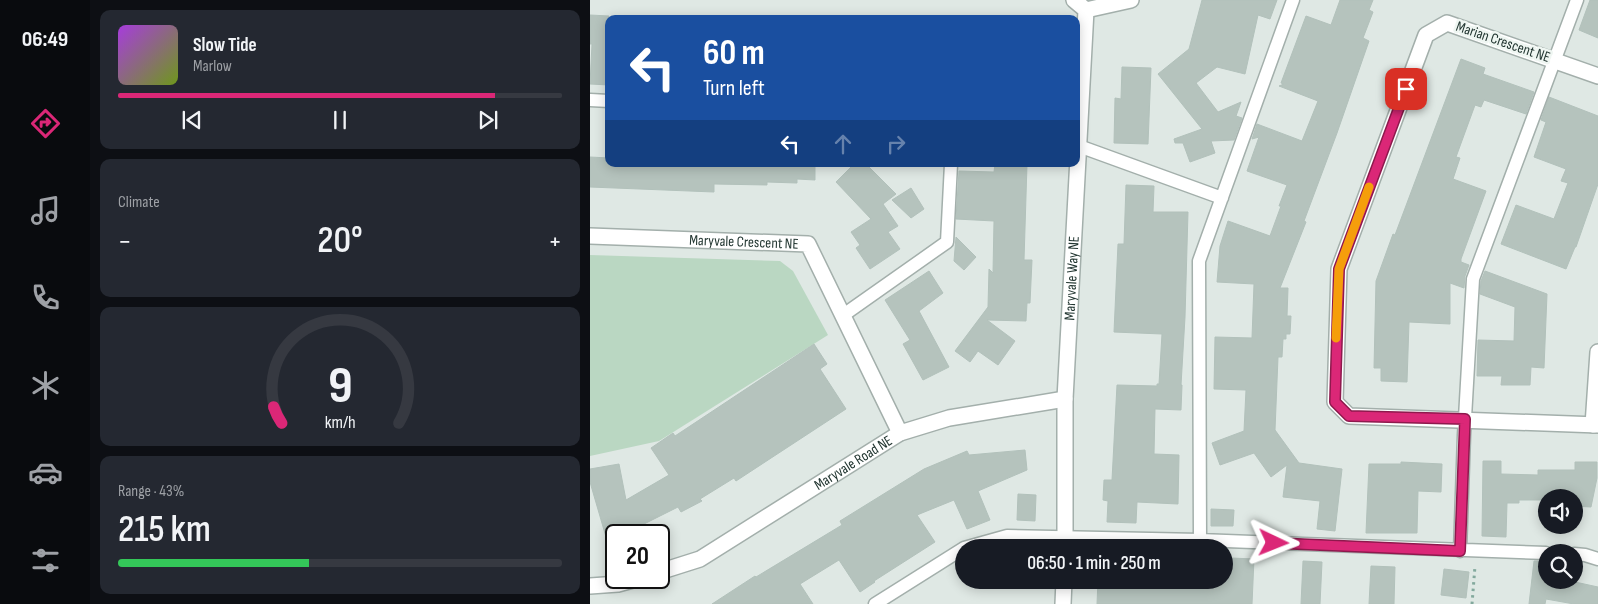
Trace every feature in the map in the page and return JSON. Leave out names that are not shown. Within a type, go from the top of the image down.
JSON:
[{"type":"street","points":[[1074,0],[1086,10],[1131,0]]},
{"type":"street","name":"Maryvale Way NE","points":[[1080,100],[1086,10]]},
{"type":"street","name":"Marian Crescent NE","points":[[1596,425],[1349,416],[1335,402],[1339,269],[1426,35],[1447,23],[1598,76]]},
{"type":"street","name":"Maryvale Way NE","points":[[1065,539],[1065,398],[1076,167]]},
{"type":"street","name":"Maryvale Crescent NE","points":[[590,236],[808,244],[900,433]]},
{"type":"street","points":[[1596,425],[1598,352]]},
{"type":"street","name":"Maryvale Road NE","points":[[670,569],[700,559],[900,433],[948,418],[1065,398]]},
{"type":"street","points":[[590,586],[605,585]]},
{"type":"street","points":[[1063,604],[1064,589]]},
{"type":"lane","points":[[1200,539],[1198,260],[1293,0]]},
{"type":"lane","points":[[1460,551],[1473,279],[1577,0]]},
{"type":"lane","points":[[590,100],[605,101]]},
{"type":"lane","points":[[1080,146],[1222,198]]},
{"type":"lane","points":[[842,316],[947,242],[950,167]]},
{"type":"lane","points":[[996,539],[1007,536],[1032,539]]},
{"type":"lane","points":[[1233,541],[1538,553]]},
{"type":"lane","points":[[875,604],[955,554]]},
{"type":"lane","points":[[1583,555],[1598,560]]},
{"type":"path","points":[[1472,604],[1477,551]]},
{"type":"green space","points":[[590,255],[780,261],[793,271],[828,335],[659,441],[590,456]]},
{"type":"building","points":[[1202,0],[1277,0],[1270,19],[1258,15],[1245,74],[1217,67],[1196,83],[1218,112],[1241,102],[1236,116],[1242,118],[1234,140],[1211,141],[1215,153],[1190,162],[1183,143],[1175,143],[1174,139],[1202,129],[1158,74],[1189,49]]},
{"type":"building","points":[[1340,0],[1373,0],[1369,10],[1373,12],[1363,38],[1369,41],[1304,221],[1306,222],[1280,288],[1288,288],[1287,316],[1291,316],[1290,334],[1286,334],[1286,339],[1283,339],[1282,357],[1278,357],[1275,430],[1299,463],[1342,469],[1335,531],[1317,529],[1320,501],[1283,497],[1287,465],[1271,477],[1254,453],[1220,465],[1212,443],[1244,431],[1246,390],[1214,389],[1215,337],[1252,338],[1254,284],[1217,282],[1220,246],[1228,221],[1270,236],[1287,185],[1247,171],[1259,137],[1252,139],[1257,124],[1302,141],[1318,101],[1279,86],[1284,84],[1281,83],[1306,16],[1331,25]]},
{"type":"building","points":[[1590,0],[1598,0],[1598,38],[1579,30]]},
{"type":"building","points":[[590,15],[605,16],[605,85],[590,84],[592,44],[590,44]]},
{"type":"building","points":[[1461,59],[1485,68],[1483,74],[1534,92],[1526,114],[1484,100],[1481,107],[1475,105],[1456,157],[1460,158],[1453,179],[1486,191],[1461,259],[1461,262],[1469,265],[1465,276],[1464,288],[1450,283],[1450,324],[1409,322],[1407,382],[1381,381],[1381,368],[1374,368],[1376,281]]},
{"type":"building","points":[[1122,67],[1151,68],[1148,144],[1114,143],[1115,98],[1121,99]]},
{"type":"building","points":[[1549,97],[1598,116],[1598,184],[1576,247],[1566,269],[1501,244],[1516,205],[1554,219],[1568,183],[1561,181],[1566,169],[1534,157],[1546,122],[1541,120]]},
{"type":"building","points":[[590,157],[605,158],[605,167],[815,167],[815,180],[797,179],[797,183],[767,182],[767,185],[714,184],[714,192],[590,187]]},
{"type":"building","points":[[851,167],[869,167],[896,194],[883,204],[898,226],[888,232],[900,249],[870,269],[856,248],[860,245],[851,232],[871,219],[836,182]]},
{"type":"building","points":[[995,167],[1027,167],[1024,260],[1032,260],[1030,303],[1027,303],[1026,321],[987,320],[1015,341],[998,365],[978,351],[970,362],[955,351],[988,307],[989,269],[993,273],[994,221],[956,219],[959,171],[994,172]]},
{"type":"building","points":[[1126,185],[1154,186],[1153,212],[1188,212],[1181,410],[1155,409],[1154,454],[1179,455],[1178,504],[1137,502],[1136,523],[1107,522],[1108,501],[1103,500],[1104,480],[1112,480],[1117,385],[1157,386],[1159,384],[1162,334],[1114,332],[1118,244],[1124,244]]},
{"type":"building","points":[[911,188],[924,209],[911,218],[892,200]]},
{"type":"building","points":[[956,237],[976,257],[964,270],[954,261]]},
{"type":"building","points":[[929,271],[943,293],[919,311],[949,367],[923,380],[903,344],[910,340],[885,300]]},
{"type":"building","points":[[1485,271],[1547,294],[1544,368],[1531,367],[1530,385],[1501,385],[1502,376],[1477,376],[1478,340],[1514,341],[1515,307],[1480,294],[1481,281]]},
{"type":"building","points":[[814,344],[827,364],[820,369],[846,409],[736,481],[734,478],[700,499],[702,501],[681,512],[678,507],[644,524],[605,524],[605,534],[590,482],[590,469],[619,464],[626,500],[669,475],[651,448],[673,433],[675,436]]},
{"type":"building","points":[[1025,450],[1027,470],[978,491],[990,520],[967,529],[954,500],[917,515],[935,542],[860,592],[839,560],[800,584],[813,604],[712,604],[755,576],[842,525],[840,521],[924,469],[967,451],[969,455]]},
{"type":"building","points":[[1483,461],[1501,461],[1501,474],[1538,475],[1538,470],[1575,470],[1575,462],[1597,462],[1597,478],[1591,507],[1583,507],[1583,489],[1538,489],[1538,500],[1519,500],[1519,503],[1507,503],[1506,537],[1482,536]]},
{"type":"building","points":[[1401,462],[1442,464],[1441,492],[1418,491],[1417,533],[1366,533],[1369,464],[1401,464]]},
{"type":"building","points":[[1018,494],[1036,495],[1035,521],[1017,520]]},
{"type":"building","points":[[1211,509],[1234,510],[1233,526],[1211,526]]},
{"type":"building","points":[[1233,558],[1254,559],[1252,604],[1097,604],[1098,589],[1233,589]]},
{"type":"building","points":[[1303,561],[1322,562],[1320,604],[1301,604]]},
{"type":"building","points":[[1534,561],[1538,561],[1538,589],[1583,589],[1583,584],[1598,587],[1598,604],[1574,604],[1546,599],[1545,604],[1529,604]]},
{"type":"building","points":[[1371,566],[1395,567],[1394,604],[1369,604]]},
{"type":"building","points":[[1444,569],[1469,572],[1466,598],[1441,595]]},
{"type":"slow traffic","points":[[1336,338],[1339,269],[1369,187]]},
{"type":"route","points":[[1274,543],[1460,551],[1465,419],[1349,416],[1335,402],[1339,269],[1406,89]]}]
